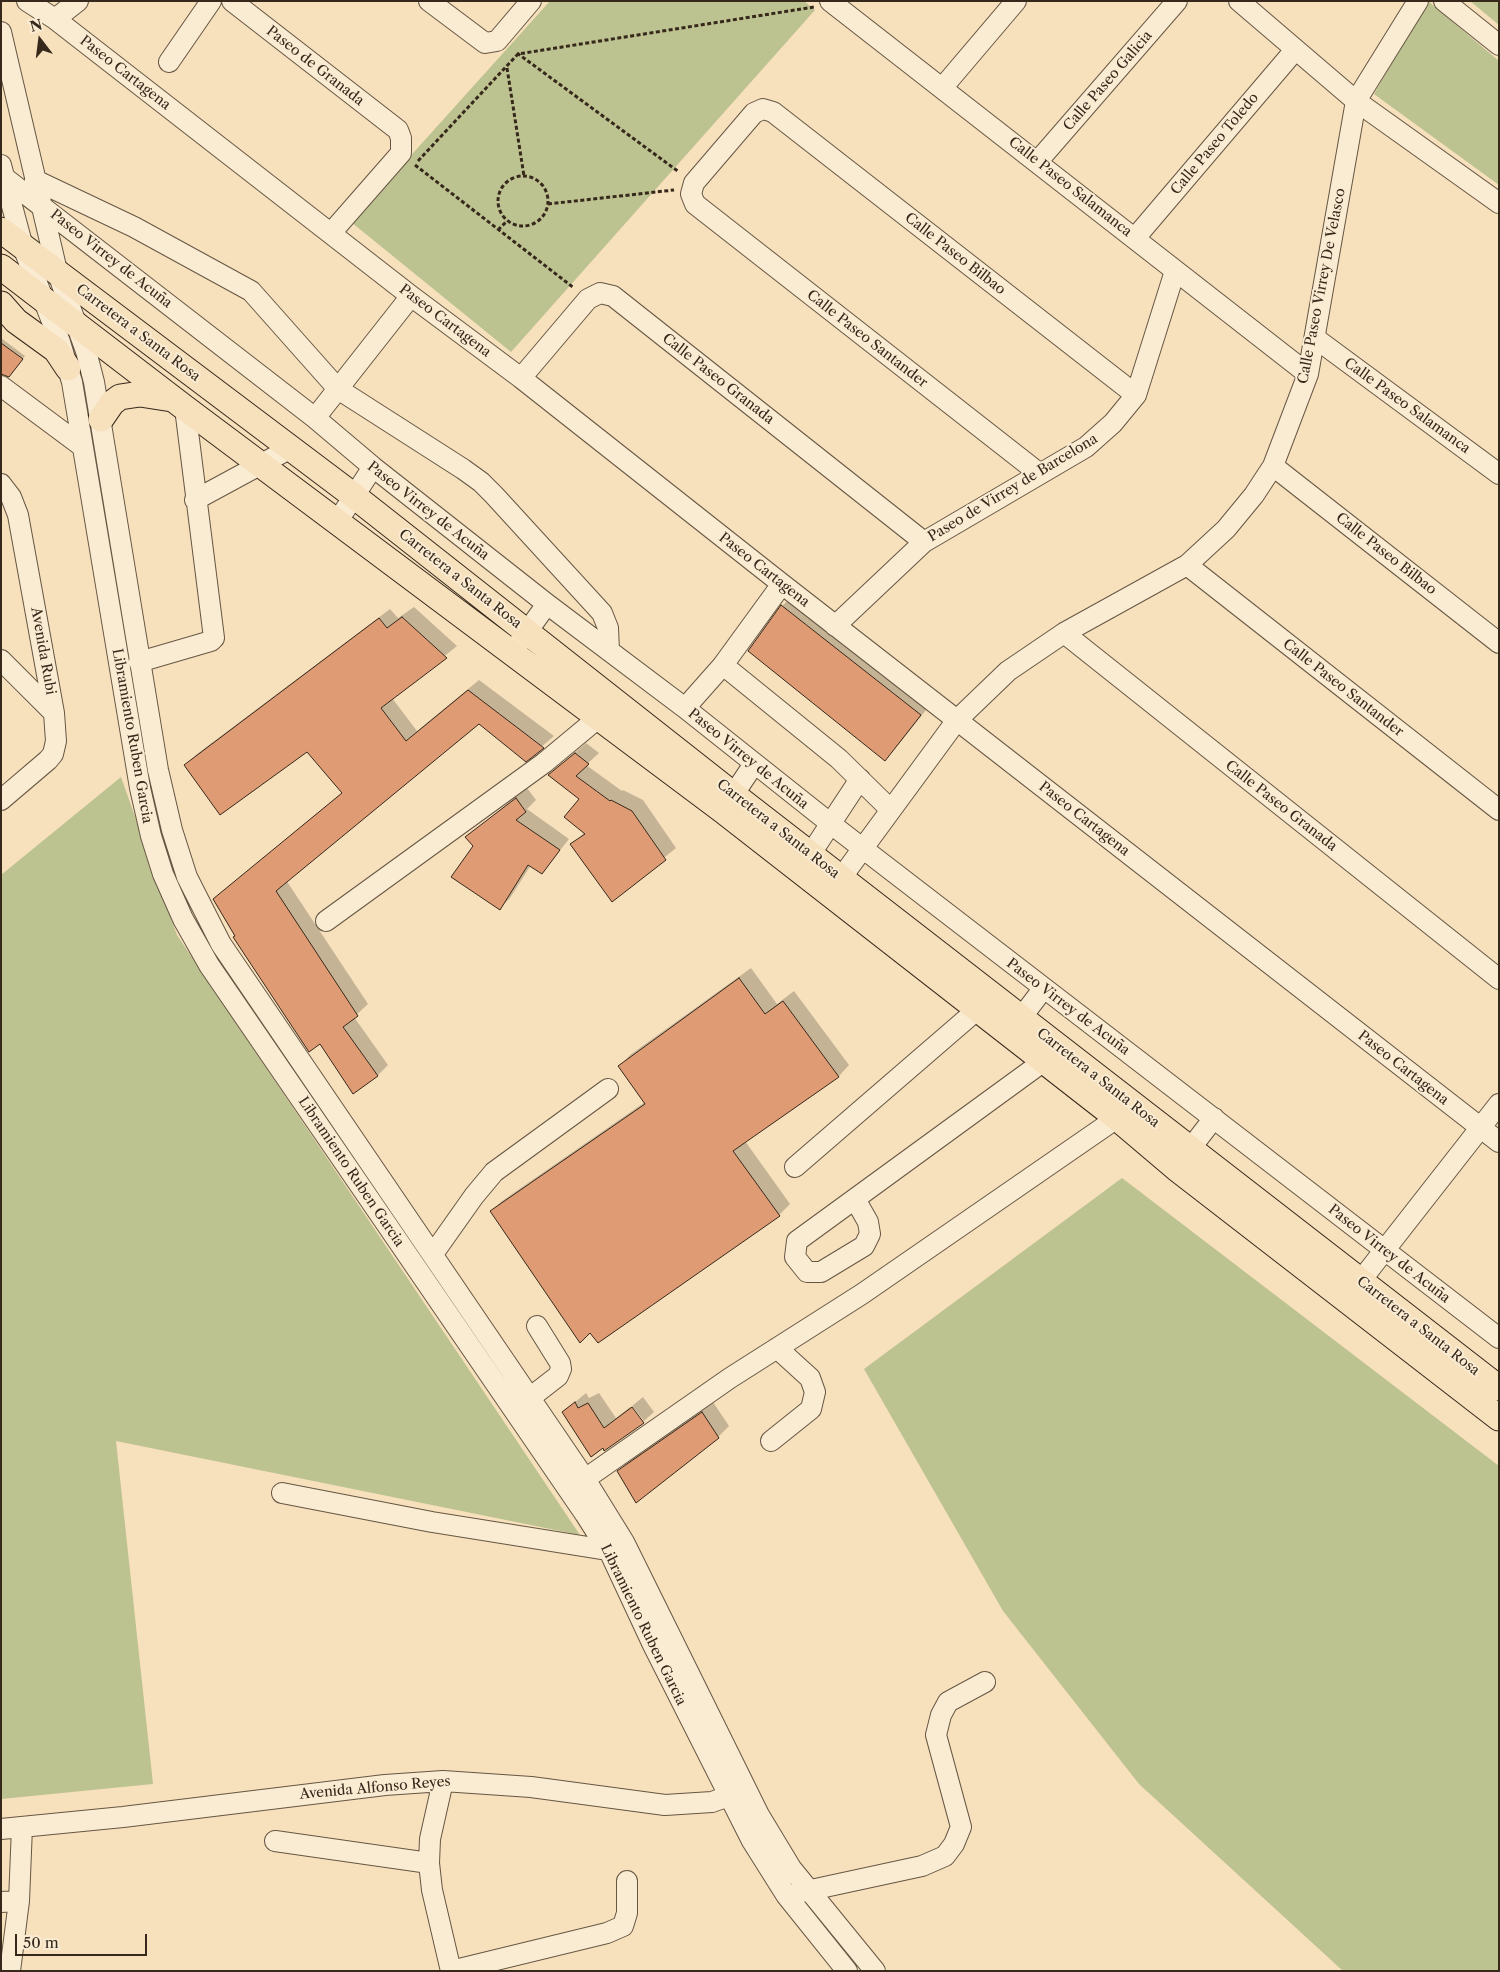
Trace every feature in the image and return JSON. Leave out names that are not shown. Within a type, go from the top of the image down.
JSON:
[{"type":"main road","name":"Carretera a Santa Rosa","points":[[1,230],[354,496],[526,632],[608,710],[805,863],[1020,1018],[1190,1150],[1499,1418]]},
{"type":"main road","name":"Carretera a Santa Rosa","points":[[1,267],[512,653],[608,710]]},
{"type":"main road","points":[[2,309],[51,345],[68,368]]},
{"type":"main road","points":[[101,419],[112,403],[120,397],[140,394],[179,403]]},
{"type":"main road","name":"Carretera a Santa Rosa","points":[[835,886],[978,1009],[1117,1118],[1176,1168],[1352,1290],[1499,1388]]},
{"type":"street","name":"Paseo Cartagena","points":[[27,1],[55,19],[412,296],[521,378],[835,626],[1499,1142]]},
{"type":"street","points":[[55,19],[78,1]]},
{"type":"street","points":[[169,62],[211,1]]},
{"type":"street","name":"Paseo de Granada","points":[[232,1],[398,130],[408,159]]},
{"type":"street","points":[[429,1],[484,43],[497,41],[531,1]]},
{"type":"street","points":[[942,87],[1016,1]]},
{"type":"street","name":"Calle Paseo Galicia","points":[[1038,161],[1177,1]]},
{"type":"street","points":[[1239,1],[1356,101],[1499,203]]},
{"type":"street","name":"Calle Paseo Virrey De Velasco","points":[[835,886],[957,720],[1008,671],[1064,633],[1187,565],[1226,529],[1254,495],[1273,466],[1308,374],[1356,101],[1418,1]]},
{"type":"street","points":[[1444,1],[1499,45]]},
{"type":"street","name":"Calle Paseo Salamanca","points":[[842,5],[942,87],[1308,374]]},
{"type":"street","name":"Libramiento Ruben Garcia","points":[[1,32],[57,271],[86,351],[101,419],[156,760],[172,830],[187,877],[221,944],[586,1479],[624,1542],[774,1841],[809,1891],[875,1971]]},
{"type":"street","name":"Calle Paseo Toledo","points":[[1135,238],[1295,50]]},
{"type":"street","name":"Calle Paseo Bilbao","points":[[694,192],[754,113],[763,109],[773,112],[1136,395]]},
{"type":"street","points":[[331,233],[408,159]]},
{"type":"street","name":"Libramiento Ruben Garcia","points":[[2,172],[23,247],[41,298],[60,342],[68,368],[83,446],[140,788],[151,836],[164,874],[183,919],[209,965],[585,1514],[607,1550],[728,1797],[752,1841],[786,1895],[847,1971]]},
{"type":"street","name":"Paseo Virrey de Acuña","points":[[2,172],[41,205],[315,418],[373,467],[547,604],[685,708],[863,849],[1214,1118],[1382,1250],[1499,1338]]},
{"type":"street","points":[[35,180],[134,227],[251,291],[338,389],[481,482],[602,613],[608,628],[609,651]]},
{"type":"street","name":"Calle Paseo Santander","points":[[694,192],[1040,474]]},
{"type":"street","name":"Paseo de Virrey de Barcelona","points":[[835,626],[924,542],[1086,447],[1113,423],[1136,395],[1175,271]]},
{"type":"street","name":"Calle Paseo Granada","points":[[588,299],[600,293],[613,296],[924,542]]},
{"type":"street","points":[[315,418],[412,296]]},
{"type":"street","points":[[521,378],[588,299]]},
{"type":"street","name":"Calle Paseo Salamanca","points":[[1315,338],[1499,474]]},
{"type":"street","points":[[1,386],[83,446]]},
{"type":"street","points":[[139,662],[213,639],[196,500],[179,403]]},
{"type":"street","points":[[196,500],[291,448]]},
{"type":"street","name":"Calle Paseo Bilbao","points":[[1273,466],[1499,643]]},
{"type":"street","points":[[337,522],[373,467]]},
{"type":"street","name":"Avenida Rubi","points":[[1,484],[11,498],[18,515],[54,713],[56,741],[53,754],[1,800]]},
{"type":"street","name":"Calle Paseo Santander","points":[[1187,565],[1499,810]]},
{"type":"street","points":[[685,708],[723,665],[782,584]]},
{"type":"street","points":[[512,653],[547,604]]},
{"type":"street","name":"Calle Paseo Granada","points":[[1064,633],[1499,979]]},
{"type":"street","points":[[1,660],[54,713]]},
{"type":"street","points":[[723,665],[839,759],[891,810]]},
{"type":"street","points":[[326,921],[544,763],[608,710]]},
{"type":"street","points":[[728,802],[754,764]]},
{"type":"street","points":[[805,863],[860,779]]},
{"type":"street","points":[[1020,1018],[1044,989]]},
{"type":"street","points":[[795,1167],[978,1009]]},
{"type":"street","points":[[855,1199],[1044,1062]]},
{"type":"street","points":[[433,1254],[474,1196],[494,1172],[608,1089]]},
{"type":"street","points":[[1352,1290],[1499,1104]]},
{"type":"street","points":[[586,1479],[730,1378],[862,1294],[1117,1118]]},
{"type":"street","points":[[1190,1150],[1214,1118]]},
{"type":"street","points":[[530,1398],[558,1376],[561,1369],[560,1363],[537,1326]]},
{"type":"street","points":[[771,1441],[810,1409],[815,1392],[810,1378],[777,1348]]},
{"type":"street","points":[[282,1493],[432,1522],[607,1550]]},
{"type":"street","points":[[786,1895],[922,1866],[945,1856],[954,1844],[961,1827],[936,1735],[941,1715],[948,1702],[984,1682]]},
{"type":"street","points":[[443,1781],[430,1839],[429,1863],[432,1890],[451,1971],[607,1934],[623,1926],[627,1913],[627,1881]]},
{"type":"street","name":"Avenida Alfonso Reyes","points":[[1,1829],[385,1785],[443,1781],[531,1787],[665,1805],[712,1802],[747,1789]]},
{"type":"street","points":[[10,1971],[10,1901],[22,1828]]},
{"type":"street","points":[[275,1841],[429,1863]]},
{"type":"path","points":[[588,299],[408,159],[507,68],[518,54],[842,5]]},
{"type":"path","points":[[497,41],[518,54],[694,192]]},
{"type":"path","points":[[507,68],[524,176]]},
{"type":"path","points":[[524,176],[534,178],[542,184],[547,194],[548,204],[545,214],[537,222],[527,226],[517,226],[507,221],[500,213],[497,203],[499,192],[504,183],[513,177],[524,176]]},
{"type":"path","points":[[548,204],[694,192]]},
{"type":"path","points":[[498,230],[507,221]]},
{"type":"green space","points":[[550,1],[804,1],[815,10],[511,352],[351,222]]},
{"type":"green space","points":[[1428,1],[1499,61],[1499,185],[1374,94]]},
{"type":"green space","points":[[1470,1],[1499,1],[1499,25]]},
{"type":"green space","points":[[121,777],[177,935],[580,1535],[116,1441],[153,1784],[1,1799],[1,875]]},
{"type":"green space","points":[[1122,1178],[1499,1466],[1499,1971],[1343,1971],[1139,1784],[1003,1611],[864,1369]]},
{"type":"building","points":[[1,343],[23,359],[9,377],[1,374]]},
{"type":"building","points":[[781,605],[921,715],[885,761],[748,651]]},
{"type":"building","points":[[402,617],[447,658],[381,708],[406,741],[468,690],[544,748],[526,762],[479,724],[276,891],[358,1016],[343,1027],[378,1076],[353,1094],[320,1044],[309,1052],[233,937],[235,936],[213,899],[342,793],[307,752],[220,815],[184,765],[379,618],[387,628]]},
{"type":"building","points":[[575,753],[589,764],[576,776],[610,801],[632,811],[666,860],[612,902],[570,844],[585,834],[564,817],[579,799],[548,775]]},
{"type":"building","points":[[516,798],[526,812],[516,820],[560,850],[542,874],[528,865],[500,910],[451,877],[473,846],[465,837]]},
{"type":"building","points":[[739,978],[765,1014],[783,1001],[839,1077],[733,1151],[780,1216],[598,1343],[590,1333],[580,1343],[490,1211],[645,1104],[618,1066]]},
{"type":"building","points":[[575,1402],[578,1408],[588,1403],[604,1428],[632,1407],[644,1423],[604,1451],[603,1448],[591,1457],[562,1412]]},
{"type":"building","points":[[702,1412],[719,1438],[636,1503],[617,1471]]}]
